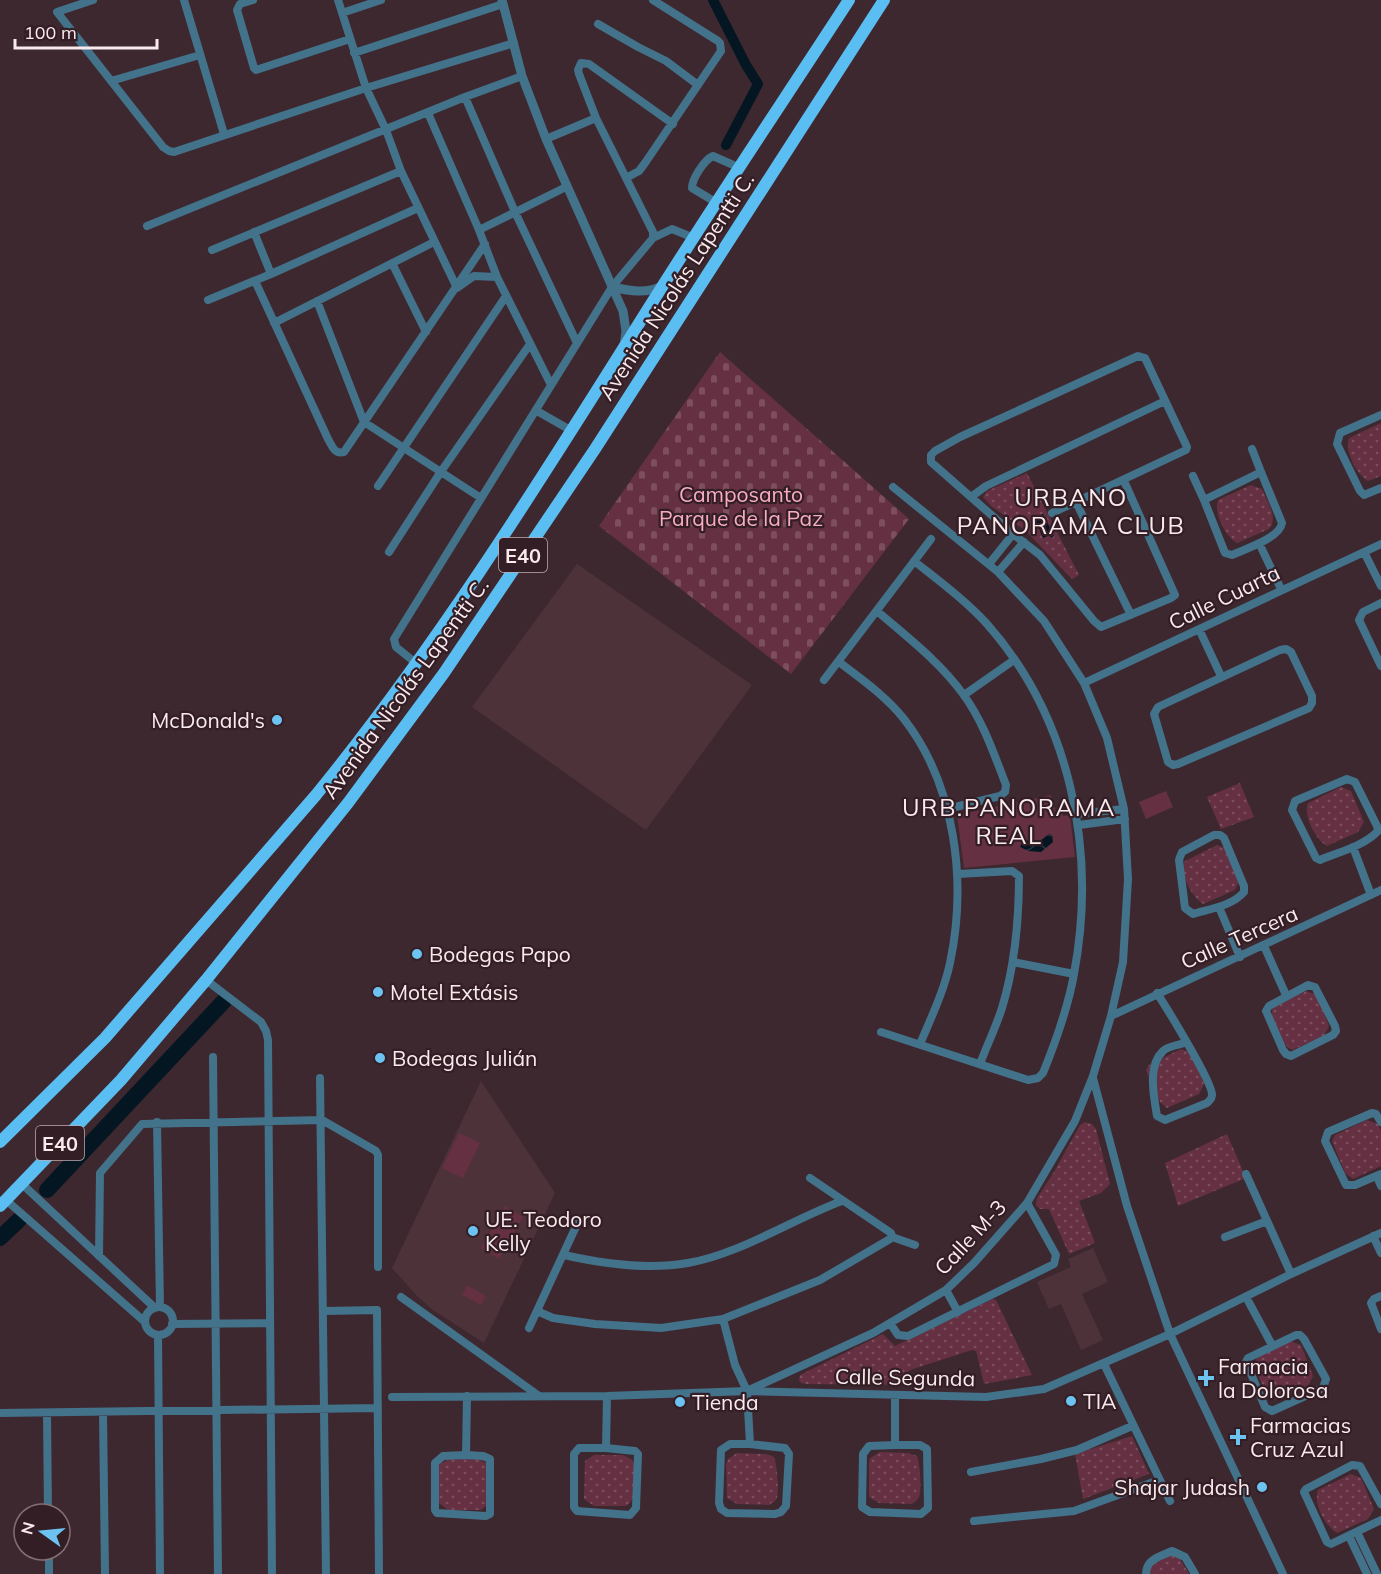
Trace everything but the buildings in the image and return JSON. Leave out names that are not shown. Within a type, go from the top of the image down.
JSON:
[{"type":"highway","name":"Avenida Nicolás Lapentti C.","points":[[0,1142],[105,1038],[316,795],[350,754],[417,664],[572,431],[849,0]]},
{"type":"highway","name":"Avenida Nicolás Lapentti C.","points":[[3,1203],[121,1080],[206,980],[348,803],[444,673],[595,449],[884,0]]},
{"type":"highway","points":[[0,1137],[45,1098]]},
{"type":"street","points":[[93,0],[57,12],[169,151],[174,152],[366,88],[514,43]]},
{"type":"street","points":[[184,0],[224,134]]},
{"type":"street","points":[[253,0],[240,4],[237,10],[256,70],[350,39]]},
{"type":"street","points":[[338,0],[366,88],[386,130],[401,171],[457,288]]},
{"type":"street","points":[[342,13],[381,0]]},
{"type":"street","points":[[626,178],[639,171],[720,54],[720,43],[653,0]]},
{"type":"street","points":[[354,53],[503,2],[522,76],[546,139],[623,311],[626,331],[624,348]]},
{"type":"street","points":[[598,24],[666,61],[698,85]]},
{"type":"street","points":[[111,81],[200,55]]},
{"type":"street","points":[[653,238],[653,232],[596,117],[579,74],[581,63],[589,64],[673,124]]},
{"type":"street","points":[[147,226],[522,76]]},
{"type":"street","points":[[465,97],[515,212],[577,343]]},
{"type":"street","points":[[428,113],[497,277],[551,385]]},
{"type":"street","points":[[546,139],[596,117]]},
{"type":"street","points":[[717,203],[692,188],[693,182],[708,159],[713,156],[740,168]]},
{"type":"street","points":[[212,250],[401,171]]},
{"type":"street","points":[[479,230],[566,187]]},
{"type":"street","points":[[208,300],[418,208]]},
{"type":"street","points":[[417,664],[396,647],[394,639],[612,287],[653,238],[672,229],[694,238]]},
{"type":"street","points":[[254,232],[271,274]]},
{"type":"street","points":[[274,323],[434,242]]},
{"type":"street","points":[[255,281],[328,439],[336,452],[344,452],[485,244]]},
{"type":"street","points":[[393,263],[426,332]]},
{"type":"street","points":[[457,288],[474,276],[497,277]]},
{"type":"street","points":[[612,287],[652,291],[664,285]]},
{"type":"street","points":[[378,486],[506,296]]},
{"type":"street","points":[[317,301],[364,422],[481,498]]},
{"type":"street","points":[[389,552],[440,473],[530,344]]},
{"type":"street","points":[[1052,513],[1186,450],[1187,447],[1145,357],[1138,356],[960,437],[935,451],[930,459],[1013,534],[1040,555],[1103,627],[1174,597],[1175,592],[1124,480]]},
{"type":"street","points":[[971,497],[986,486],[1165,401]]},
{"type":"street","points":[[537,411],[572,431]]},
{"type":"street","points":[[1381,415],[1340,433],[1337,444],[1360,491],[1364,495],[1381,488]]},
{"type":"street","points":[[1193,476],[1225,553],[1232,555],[1259,543],[1280,531],[1282,523],[1252,449]]},
{"type":"street","points":[[1204,500],[1261,472]]},
{"type":"street","name":"Calle M-3","points":[[747,1391],[873,1333],[946,1290],[974,1263],[1027,1203],[1075,1121],[1093,1076],[1111,1016],[1123,962],[1128,879],[1124,809],[1107,738],[1084,683],[1044,621],[998,572],[892,487]]},
{"type":"street","points":[[1076,502],[1131,615]]},
{"type":"street","points":[[989,564],[1013,534]]},
{"type":"street","points":[[824,680],[931,539]]},
{"type":"street","points":[[998,572],[1024,542]]},
{"type":"street","points":[[1259,543],[1281,589]]},
{"type":"street","name":"Calle Cuarta","points":[[1084,683],[1381,544]]},
{"type":"street","points":[[1364,552],[1381,586]]},
{"type":"street","points":[[881,1032],[1028,1080],[1038,1078],[1043,1073],[1057,1036],[1074,974],[1081,918],[1082,875],[1077,814],[1070,779],[1037,699],[1014,660],[987,624],[914,561]]},
{"type":"street","points":[[1381,603],[1363,612],[1359,620],[1381,666]]},
{"type":"street","points":[[877,611],[933,659],[964,695],[987,738],[1006,785],[1005,792],[1000,796],[947,809]]},
{"type":"street","points":[[1199,629],[1221,676]]},
{"type":"street","points":[[1286,649],[1291,652],[1312,696],[1312,703],[1309,708],[1173,765],[1168,762],[1154,714],[1155,710],[1221,676],[1286,649]]},
{"type":"street","points":[[964,695],[1014,660]]},
{"type":"street","points":[[839,662],[884,698],[904,719],[929,758],[947,809],[958,874],[956,928],[949,965],[938,1002],[920,1044]]},
{"type":"street","points":[[1347,779],[1355,782],[1378,831],[1353,847],[1320,860],[1316,858],[1292,810],[1295,801],[1347,779]]},
{"type":"street","points":[[1077,814],[1124,809]]},
{"type":"street","points":[[1078,825],[1125,819]]},
{"type":"street","points":[[1214,835],[1224,838],[1244,886],[1244,892],[1240,897],[1219,907],[1193,914],[1185,908],[1179,860],[1182,852],[1214,835]]},
{"type":"street","points":[[1353,847],[1371,895]]},
{"type":"street","points":[[958,874],[1012,871],[1019,876],[1019,916],[1013,962],[1002,1008],[980,1064]]},
{"type":"street","name":"Calle Tercera","points":[[1111,1016],[1381,890]]},
{"type":"street","points":[[1219,907],[1240,957]]},
{"type":"street","points":[[1264,946],[1286,995]]},
{"type":"street","points":[[1013,962],[1074,974]]},
{"type":"street","points":[[206,980],[261,1022],[266,1031],[272,1574]]},
{"type":"street","points":[[1308,985],[1315,987],[1335,1026],[1333,1035],[1292,1056],[1286,1054],[1266,1011],[1269,1006],[1286,995],[1308,985]]},
{"type":"street","points":[[1157,993],[1172,1015],[1212,1093],[1207,1103],[1165,1120],[1161,1119],[1157,1116],[1153,1090],[1158,1058],[1165,1049],[1185,1042]]},
{"type":"street","points":[[213,1057],[218,1574]]},
{"type":"street","points":[[1093,1076],[1127,1206],[1170,1334],[1283,1574]]},
{"type":"street","points":[[320,1078],[326,1574]]},
{"type":"street","points":[[1381,1122],[1376,1114],[1372,1113],[1328,1132],[1325,1141],[1346,1185],[1355,1185],[1379,1175],[1381,1186]]},
{"type":"street","points":[[99,1256],[100,1173],[142,1124],[322,1120],[376,1151],[378,1155],[378,1267]]},
{"type":"street","points":[[157,1122],[158,1308]]},
{"type":"street","points":[[1246,1174],[1292,1274]]},
{"type":"street","points":[[810,1178],[891,1233],[892,1236],[915,1245]]},
{"type":"street","points":[[21,1183],[158,1308],[170,1314],[172,1324],[166,1332],[158,1335]]},
{"type":"street","points":[[564,1255],[594,1262],[633,1265],[688,1263],[713,1257],[782,1229],[842,1200]]},
{"type":"street","points":[[3,1203],[145,1322],[148,1329],[158,1335]]},
{"type":"street","points":[[890,1323],[898,1335],[908,1336],[1054,1264],[1056,1255],[1027,1203]]},
{"type":"street","points":[[529,1328],[579,1221]]},
{"type":"street","points":[[1225,1237],[1268,1221]]},
{"type":"street","name":"Calle Segunda","points":[[392,1397],[607,1396],[747,1391],[986,1397],[1044,1389],[1170,1334],[1381,1233]]},
{"type":"street","points":[[537,1311],[554,1318],[595,1324],[661,1328],[723,1319],[820,1280],[892,1236]]},
{"type":"street","points":[[1373,1236],[1381,1253]]},
{"type":"street","points":[[946,1290],[958,1311]]},
{"type":"street","points":[[1381,1296],[1371,1303],[1381,1329]]},
{"type":"street","points":[[401,1297],[540,1397]]},
{"type":"street","points":[[1246,1297],[1272,1346]]},
{"type":"street","points":[[145,1322],[148,1313],[158,1308]]},
{"type":"street","points":[[324,1311],[377,1310],[380,1574]]},
{"type":"street","points":[[723,1319],[735,1365],[747,1391],[750,1443]]},
{"type":"street","points":[[172,1324],[270,1323]]},
{"type":"street","points":[[158,1335],[160,1574]]},
{"type":"street","points":[[1300,1335],[1326,1379],[1323,1388],[1272,1411],[1265,1407],[1246,1362],[1248,1358],[1272,1346],[1300,1335]]},
{"type":"street","points":[[1104,1364],[1170,1501]]},
{"type":"street","points":[[466,1455],[467,1396]]},
{"type":"street","points":[[606,1448],[607,1396]]},
{"type":"street","points":[[895,1396],[895,1445]]},
{"type":"street","points":[[0,1413],[378,1408]]},
{"type":"street","points":[[103,1412],[105,1574]]},
{"type":"street","points":[[47,1413],[48,1502]]},
{"type":"street","points":[[971,1472],[1077,1450],[1132,1426]]},
{"type":"street","points":[[750,1443],[781,1446],[786,1448],[789,1454],[786,1506],[781,1512],[775,1514],[727,1513],[721,1509],[719,1503],[721,1450],[730,1444],[750,1443]]},
{"type":"street","points":[[895,1445],[920,1445],[927,1449],[928,1508],[921,1514],[870,1512],[862,1507],[863,1454],[869,1446],[895,1445]]},
{"type":"street","points":[[579,1448],[606,1448],[631,1450],[638,1454],[636,1508],[630,1515],[580,1512],[574,1507],[574,1454],[579,1448]]},
{"type":"street","points":[[466,1455],[483,1456],[490,1459],[490,1514],[486,1516],[437,1513],[435,1510],[435,1462],[443,1456],[466,1455]]},
{"type":"street","points":[[1381,1504],[1360,1466],[1356,1465],[1306,1489],[1305,1496],[1328,1542],[1335,1543],[1381,1520]]},
{"type":"street","points":[[974,1521],[1074,1511],[1159,1480]]},
{"type":"street","points":[[1353,1534],[1379,1574]]},
{"type":"street","points":[[1353,1534],[1367,1574]]},
{"type":"street","points":[[1146,1574],[1146,1565],[1149,1561],[1172,1551],[1179,1552],[1185,1557],[1195,1574]]},
{"type":"shaded area","points":[[577,564],[752,685],[646,830],[472,707]]},
{"type":"shaded area","name":"UE. Teodoro Kelly","points":[[481,1081],[555,1193],[484,1343],[433,1310],[392,1268]]},
{"type":"shaded area","points":[[1093,1248],[1108,1282],[1082,1294],[1103,1340],[1081,1350],[1061,1304],[1049,1309],[1037,1282],[1071,1267],[1068,1259]]},
{"type":"green space","name":"Camposanto Parque de la Paz","points":[[720,352],[909,519],[791,674],[599,526]]},
{"type":"green space","points":[[1381,423],[1381,476],[1368,481],[1352,462],[1348,449],[1349,438]]},
{"type":"green space","points":[[1027,473],[1079,575],[1072,579],[1026,531],[991,506],[983,497],[987,491]]},
{"type":"green space","points":[[1251,485],[1262,489],[1271,509],[1272,525],[1269,529],[1237,543],[1229,536],[1219,518],[1218,500]]},
{"type":"green space","points":[[1240,783],[1254,817],[1221,829],[1207,797]]},
{"type":"green space","points":[[1341,787],[1351,791],[1364,822],[1358,832],[1327,846],[1318,838],[1311,826],[1307,814],[1308,803]]},
{"type":"green space","points":[[1166,791],[1173,807],[1146,819],[1139,802]]},
{"type":"green space","points":[[1051,795],[1056,814],[1062,812],[1063,816],[1070,815],[1075,857],[964,868],[957,815]]},
{"type":"green space","points":[[1217,845],[1228,849],[1240,880],[1235,890],[1203,904],[1195,896],[1185,878],[1185,861]]},
{"type":"green space","points":[[1306,991],[1317,995],[1329,1026],[1324,1036],[1292,1050],[1277,1031],[1272,1018],[1273,1007]]},
{"type":"green space","points":[[1181,1049],[1192,1053],[1204,1084],[1199,1094],[1167,1108],[1160,1102],[1146,1070],[1149,1065]]},
{"type":"green space","points":[[1367,1120],[1378,1124],[1381,1131],[1381,1166],[1353,1179],[1345,1173],[1332,1141],[1335,1135]]},
{"type":"green space","points":[[1085,1122],[1092,1124],[1096,1129],[1110,1184],[1101,1193],[1079,1201],[1095,1243],[1069,1254],[1049,1209],[1040,1209],[1036,1205],[1037,1198],[1080,1125]]},
{"type":"green space","points":[[459,1133],[480,1143],[463,1178],[442,1168]]},
{"type":"green space","points":[[1227,1134],[1246,1178],[1178,1206],[1165,1163]]},
{"type":"green space","points":[[505,1206],[523,1217],[499,1259],[481,1248]]},
{"type":"green space","points":[[467,1285],[486,1296],[481,1305],[462,1295]]},
{"type":"green space","points":[[993,1299],[996,1300],[1032,1375],[984,1384],[976,1351],[972,1350],[910,1370],[908,1384],[904,1385],[806,1384],[799,1380],[800,1375],[883,1334],[895,1346]]},
{"type":"green space","points":[[1290,1341],[1301,1345],[1313,1376],[1308,1386],[1276,1400],[1260,1381],[1256,1368],[1257,1357]]},
{"type":"green space","points":[[1132,1436],[1149,1474],[1083,1499],[1075,1454]]},
{"type":"green space","points":[[880,1452],[908,1453],[917,1456],[920,1493],[912,1504],[879,1503],[869,1497],[870,1458]]},
{"type":"green space","points":[[737,1453],[766,1454],[774,1457],[778,1489],[774,1502],[769,1505],[737,1504],[727,1498],[726,1464],[728,1459]]},
{"type":"green space","points":[[594,1455],[623,1455],[631,1459],[634,1464],[635,1488],[633,1498],[626,1506],[594,1506],[584,1499],[585,1461]]},
{"type":"green space","points":[[449,1459],[478,1459],[486,1463],[488,1468],[487,1505],[481,1510],[448,1510],[439,1503],[438,1470],[440,1464]]},
{"type":"green space","points":[[1351,1474],[1361,1478],[1374,1509],[1368,1519],[1337,1533],[1321,1514],[1317,1501],[1318,1490]]},
{"type":"green space","points":[[1174,1554],[1179,1557],[1189,1574],[1148,1574],[1148,1566]]},
{"type":"water","points":[[1043,514],[1054,536],[1051,538],[1050,535],[1043,538],[1034,518]]},
{"type":"water","points":[[1049,834],[1052,835],[1053,842],[1041,852],[1028,851],[1020,847],[1024,839],[1036,844]]},
{"type":"waterway","points":[[713,0],[758,84],[726,145]]},
{"type":"waterway","points":[[47,1190],[224,1001]]},
{"type":"waterway","points":[[0,1238],[19,1220]]},
{"type":"place","name":"McDonald's","points":[[277,720]]},
{"type":"place","name":"Bodegas Papo","points":[[417,954]]},
{"type":"place","name":"Motel Extásis","points":[[378,992]]},
{"type":"place","name":"Bodegas Julián","points":[[380,1058]]},
{"type":"place","name":"UE. Teodoro Kelly","points":[[473,1231]]},
{"type":"place","name":"Farmacia la Dolorosa","points":[[1206,1378]]},
{"type":"place","name":"TIA","points":[[1071,1401]]},
{"type":"place","name":"Tienda","points":[[680,1402]]},
{"type":"place","name":"Farmacias Cruz Azul","points":[[1238,1437]]},
{"type":"place","name":"Shajar Judash","points":[[1262,1487]]},
{"type":"district","name":"URBANO PANORAMA CLUB","points":[[1071,511]]},
{"type":"district","name":"URB.PANORAMA REAL","points":[[1009,821]]}]
